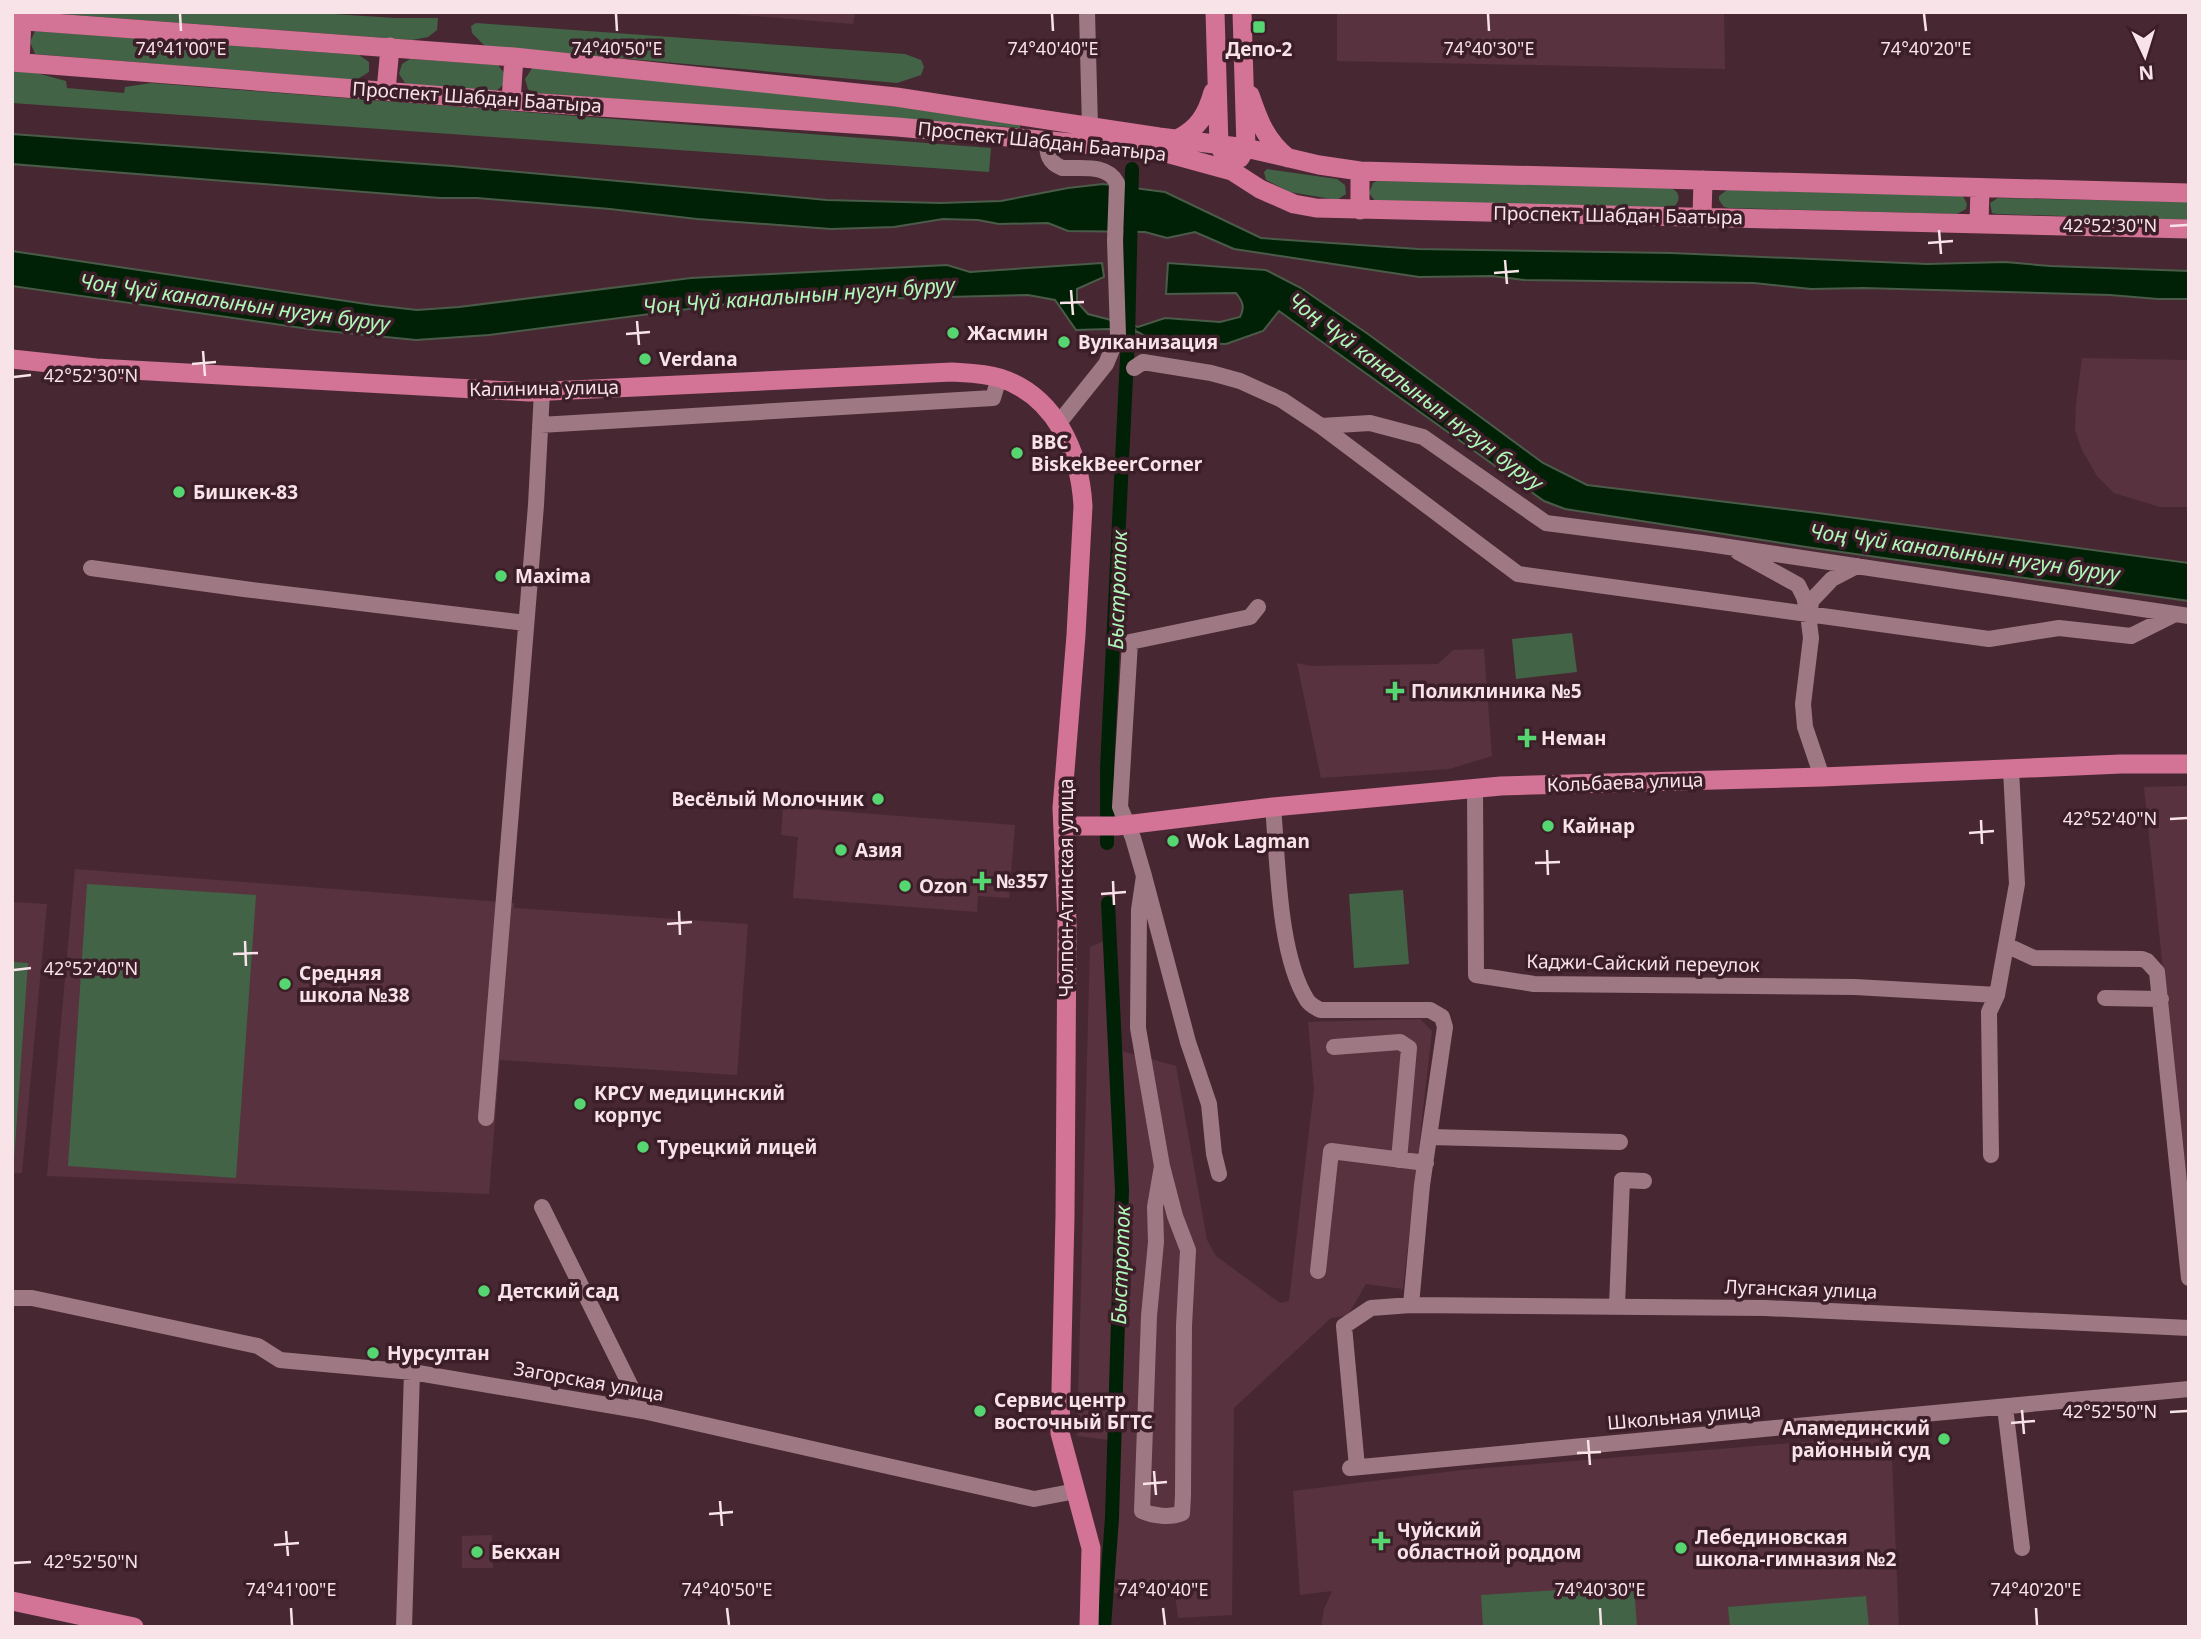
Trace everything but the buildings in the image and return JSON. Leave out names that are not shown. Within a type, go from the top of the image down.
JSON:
[{"type":"main road","points":[[1215,12],[1219,145],[1232,171]]},
{"type":"main road","points":[[1232,171],[1246,148],[1242,12]]},
{"type":"main road","name":"Проспект Шабдан Баатыра","points":[[17,20],[514,57],[896,97],[1246,148],[1360,171],[2189,193]]},
{"type":"main road","points":[[16,62],[17,20]]},
{"type":"main road","points":[[386,91],[390,47]]},
{"type":"main road","points":[[512,101],[514,57]]},
{"type":"main road","name":"Проспект Шабдан Баатыра","points":[[16,62],[512,101],[897,127],[1159,151],[1232,171],[1260,189],[1294,204],[1316,208],[2189,229]]},
{"type":"main road","points":[[1177,139],[1189,134],[1205,114],[1217,78]]},
{"type":"main road","points":[[1244,78],[1263,131],[1276,149],[1289,158]]},
{"type":"main road","points":[[1260,189],[1259,168],[1273,160],[1289,158]]},
{"type":"main road","points":[[1360,171],[1360,210]]},
{"type":"main road","points":[[1702,216],[1703,180]]},
{"type":"main road","points":[[1979,223],[1980,188]]},
{"type":"main road","name":"Калинина улица","points":[[12,359],[96,368],[358,384],[542,391],[975,373],[999,378],[1020,387],[1034,396],[1058,424]]},
{"type":"main road","name":"Чолпон-Атинская улица","points":[[1058,424],[1078,465],[1083,506],[1063,825],[1067,923],[1060,1433],[1091,1548],[1089,1627]]},
{"type":"main road","name":"Кольбаева улица","points":[[1063,825],[1122,826],[1273,807],[1475,788],[2122,764],[2189,764]]},
{"type":"main road","points":[[12,1601],[134,1627]]},
{"type":"street","points":[[1087,12],[1090,127]]},
{"type":"street","points":[[1047,140],[1049,159],[1055,165],[1062,168],[1106,171],[1117,183],[1115,240],[1118,335],[1106,364],[1058,424]]},
{"type":"street","points":[[1134,368],[1143,362],[1211,373],[1282,400],[1321,426],[1518,574],[1990,639],[2059,628],[2131,636],[2182,615]]},
{"type":"street","points":[[540,425],[993,398],[999,378]]},
{"type":"street","points":[[486,1118],[542,391]]},
{"type":"street","points":[[1321,426],[1370,423],[1423,437],[1546,523],[1728,547],[2182,615]]},
{"type":"street","points":[[1728,547],[1798,584],[1804,597],[1811,638],[1803,704],[1805,727],[1822,776]]},
{"type":"street","points":[[1808,614],[1812,600],[1832,579],[1857,566]]},
{"type":"street","points":[[90,568],[271,593],[526,623]]},
{"type":"street","points":[[1219,1174],[1214,1154],[1209,1104],[1188,1042],[1133,838],[1122,826],[1120,807],[1129,642],[1250,617],[1258,607]]},
{"type":"street","points":[[1991,1155],[1989,1012],[1997,995],[2017,884],[2011,770]]},
{"type":"street","name":"Каджи-Сайский переулок","points":[[1475,788],[1476,975],[1534,984],[1855,987],[1997,995]]},
{"type":"street","points":[[1273,807],[1285,938],[1291,964],[1308,1003],[1320,1010],[1430,1010],[1442,1017],[1446,1027],[1426,1163],[1410,1305]]},
{"type":"street","points":[[1144,876],[1139,910],[1138,1028],[1162,1166],[1175,1216],[1188,1250],[1184,1326],[1183,1495],[1182,1513],[1177,1516],[1151,1515],[1142,1511],[1149,1316],[1156,1242],[1155,1208],[1162,1166]]},
{"type":"street","points":[[2006,945],[2034,958],[2142,959],[2157,971],[2189,1278]]},
{"type":"street","points":[[2105,998],[2161,999]]},
{"type":"street","points":[[1334,1047],[1401,1042],[1409,1048],[1399,1160]]},
{"type":"street","points":[[1430,1137],[1620,1142]]},
{"type":"street","points":[[1318,1271],[1331,1151],[1426,1163]]},
{"type":"street","points":[[1617,1306],[1622,1180],[1644,1181]]},
{"type":"street","points":[[542,1207],[643,1411]]},
{"type":"street","name":"Загорская улица","points":[[12,1298],[32,1298],[258,1346],[279,1360],[412,1372],[643,1411],[1034,1499],[1076,1491]]},
{"type":"street","name":"Луганская улица","points":[[1354,1467],[1344,1326],[1371,1308],[1410,1305],[1765,1308],[2189,1328]]},
{"type":"street","points":[[404,1627],[412,1372]]},
{"type":"street","name":"Школьная улица","points":[[1354,1467],[2189,1389]]},
{"type":"street","points":[[2005,1407],[2022,1548]]},
{"type":"shaded area","points":[[33,12],[302,12],[438,18],[437,30],[428,37],[412,40]]},
{"type":"shaded area","points":[[705,12],[855,12],[853,24]]},
{"type":"shaded area","name":"Депо-2","points":[[1337,12],[1724,12],[1725,69],[1337,61]]},
{"type":"shaded area","points":[[476,23],[905,54],[921,60],[924,67],[921,75],[897,83],[485,46],[472,33],[471,26]]},
{"type":"shaded area","points":[[35,31],[359,55],[369,62],[369,72],[356,80],[35,54],[30,42]]},
{"type":"shaded area","points":[[410,59],[498,65],[504,73],[503,85],[495,92],[405,83],[399,74],[402,64]]},
{"type":"shaded area","points":[[533,67],[822,95],[1020,125],[1020,128],[533,93],[528,89],[525,79]]},
{"type":"shaded area","points":[[12,71],[33,72],[66,81],[67,88],[124,93],[125,87],[151,83],[991,148],[989,172],[12,103]]},
{"type":"shaded area","points":[[1267,169],[1337,179],[1345,185],[1346,194],[1337,200],[1290,192],[1266,180],[1264,172]]},
{"type":"shaded area","points":[[1373,183],[1669,187],[1679,198],[1674,207],[1376,202],[1369,193]]},
{"type":"shaded area","points":[[1727,190],[1963,196],[1967,204],[1966,209],[1957,214],[1729,208],[1724,207],[1719,200],[1719,196]]},
{"type":"shaded area","points":[[1998,198],[2189,202],[2189,220],[1992,213],[1990,203]]},
{"type":"shaded area","points":[[2082,358],[2189,360],[2189,507],[2160,507],[2114,493],[2097,476],[2082,450],[2075,430]]},
{"type":"shaded area","points":[[1572,633],[1577,672],[1516,679],[1512,639]]},
{"type":"shaded area","name":"Поликлиника №5","points":[[1484,649],[1492,756],[1449,769],[1321,778],[1297,663],[1310,666],[1438,664],[1453,650]]},
{"type":"shaded area","points":[[2189,786],[2189,1220],[2144,787]]},
{"type":"shaded area","points":[[783,807],[1015,825],[1009,898],[978,896],[977,912],[793,898],[798,837],[781,835]]},
{"type":"shaded area","name":"Средняя школа №38","points":[[75,869],[514,903],[514,908],[748,924],[737,1075],[500,1060],[489,1194],[47,1176]]},
{"type":"shaded area","points":[[87,884],[256,895],[236,1178],[68,1166]]},
{"type":"shaded area","points":[[1403,890],[1409,964],[1354,968],[1349,894]]},
{"type":"shaded area","points":[[12,902],[47,904],[22,1173],[12,1173]]},
{"type":"shaded area","points":[[1104,941],[1118,1181],[1108,1440],[1077,1436],[1090,947]]},
{"type":"shaded area","points":[[12,962],[28,963],[14,1161],[12,1161]]},
{"type":"shaded area","name":"Быстроток","points":[[1420,1019],[1432,1031],[1403,1289],[1366,1284],[1348,1315],[1331,1318],[1234,1408],[1232,1615],[1178,1618],[1175,1594],[1113,1593],[1127,1233],[1122,1051],[1176,1066],[1207,1240],[1216,1256],[1280,1303],[1289,1301],[1314,1089],[1308,1022]]},
{"type":"shaded area","name":"Лебединовская школа-гимназия №2","points":[[1891,1435],[1899,1627],[1321,1627],[1324,1609],[1332,1591],[1300,1595],[1293,1491],[1462,1470]]},
{"type":"shaded area","name":"Бекхан","points":[[492,1535],[493,1568],[462,1568],[462,1536]]},
{"type":"shaded area","points":[[1634,1585],[1637,1627],[1483,1627],[1481,1595]]},
{"type":"shaded area","points":[[1866,1596],[1869,1627],[1730,1627],[1728,1607]]},
{"type":"water","points":[[12,134],[452,166],[827,200],[940,203],[1001,201],[1103,184],[1165,192],[1261,238],[1418,249],[1671,253],[1927,264],[2005,262],[2189,271],[2189,299],[1863,288],[1811,289],[1754,283],[1524,280],[1492,276],[1419,277],[1234,249],[1195,232],[1167,238],[1145,232],[1068,231],[1048,223],[999,224],[978,220],[943,219],[894,227],[831,229],[477,198],[440,198],[12,164]]},
{"type":"water","name":"Чоң Чүй каналынын нугун буруу","points":[[12,251],[417,310],[691,278],[947,265],[970,272],[1102,263],[1104,277],[1077,289],[1077,302],[1088,314],[1138,327],[1165,318],[1220,322],[1240,317],[1243,305],[1236,293],[1166,294],[1168,263],[1266,270],[1301,288],[1368,334],[1543,463],[1587,485],[2189,563],[2189,601],[1813,548],[1565,509],[1544,501],[1279,311],[1263,331],[1226,344],[1156,342],[1138,332],[1076,330],[1055,300],[1028,295],[742,302],[489,335],[416,340],[316,330],[12,286]]},
{"type":"waterway","name":"Быстроток","points":[[1107,843],[1107,769],[1128,337],[1132,169]]},
{"type":"waterway","points":[[1128,337],[1135,330]]},
{"type":"waterway","name":"Быстроток","points":[[1104,1627],[1112,1518],[1122,1190],[1108,903]]},
{"type":"place","name":"Депо-2","points":[[1259,27]]},
{"type":"place","name":"Жасмин","points":[[953,333]]},
{"type":"place","name":"Вулканизация","points":[[1064,342]]},
{"type":"place","name":"Verdana","points":[[645,359]]},
{"type":"place","name":"BBC BiskekBeerCorner","points":[[1017,453]]},
{"type":"place","name":"Бишкек-83","points":[[179,492]]},
{"type":"place","name":"Maxima","points":[[501,576]]},
{"type":"place","name":"Поликлиника №5","points":[[1395,691]]},
{"type":"place","name":"Неман","points":[[1527,738]]},
{"type":"place","name":"Весёлый Молочник","points":[[878,799]]},
{"type":"place","name":"Кайнар","points":[[1548,826]]},
{"type":"place","name":"Wok Lagman","points":[[1173,841]]},
{"type":"place","name":"Азия","points":[[841,850]]},
{"type":"place","name":"№357","points":[[982,881]]},
{"type":"place","name":"Ozon","points":[[905,886]]},
{"type":"place","name":"Средняя школа №38","points":[[285,984]]},
{"type":"place","name":"КРСУ медицинский корпус","points":[[580,1104]]},
{"type":"place","name":"Турецкий лицей","points":[[643,1147]]},
{"type":"place","name":"Детский сад","points":[[484,1291]]},
{"type":"place","name":"Нурсултан","points":[[373,1353]]},
{"type":"place","name":"Сервис центр восточный БГТС","points":[[980,1411]]},
{"type":"place","name":"Аламединский районный суд","points":[[1944,1439]]},
{"type":"place","name":"Чуйский областной роддом","points":[[1381,1541]]},
{"type":"place","name":"Лебединовская школа-гимназия №2","points":[[1681,1548]]},
{"type":"place","name":"Бекхан","points":[[477,1552]]}]
